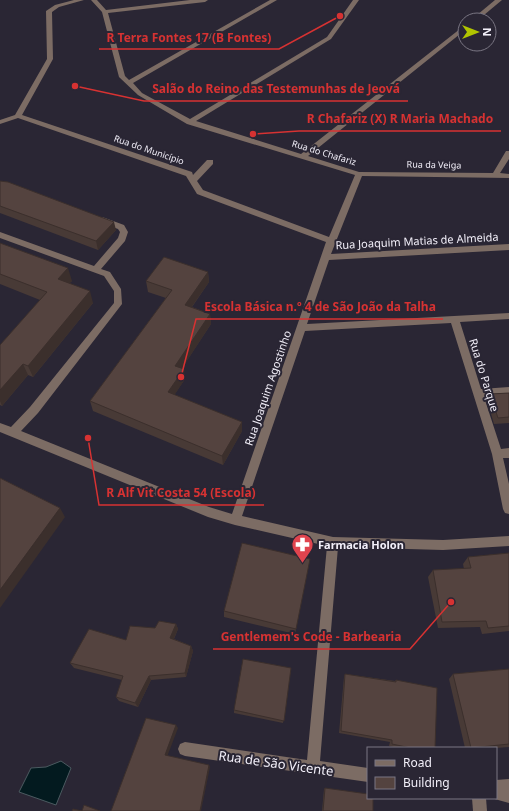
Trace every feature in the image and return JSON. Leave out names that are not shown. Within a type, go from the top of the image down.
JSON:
[{"type":"street","points":[[0,122],[18,116],[50,59],[49,10],[57,6],[81,0]]},
{"type":"street","name":"Rua do Chafariz","points":[[94,0],[105,12],[122,77],[140,94],[190,122],[359,174]]},
{"type":"street","points":[[105,12],[204,0]]},
{"type":"street","points":[[128,83],[273,0]]},
{"type":"street","points":[[190,122],[329,38],[356,0]]},
{"type":"street","points":[[484,12],[499,0]]},
{"type":"street","points":[[302,157],[457,33]]},
{"type":"street","name":"Rua do Município","points":[[18,116],[189,174],[200,192],[331,241]]},
{"type":"street","points":[[495,176],[509,153]]},
{"type":"street","points":[[193,180],[210,162]]},
{"type":"street","name":"Rua da Veiga","points":[[359,174],[509,176]]},
{"type":"street","name":"Rua Joaquim Agostinho","points":[[235,520],[331,241],[359,174]]},
{"type":"street","points":[[96,218],[121,227],[124,232],[122,239],[96,269]]},
{"type":"street","points":[[0,234],[107,274],[118,291],[118,304],[34,410],[12,433]]},
{"type":"street","name":"Rua Joaquim Matias de Almeida","points":[[326,257],[509,247]]},
{"type":"street","points":[[302,328],[509,316]]},
{"type":"street","name":"Rua do Parque","points":[[454,319],[496,454],[509,509]]},
{"type":"street","points":[[477,393],[509,391]]},
{"type":"street","points":[[0,427],[208,512],[235,520],[333,542],[443,545],[509,541]]},
{"type":"street","points":[[496,454],[509,453]]},
{"type":"street","points":[[313,768],[333,542]]},
{"type":"street","name":"Rua de São Vicente","points":[[185,749],[367,775]]},
{"type":"street","points":[[497,787],[509,786]]},
{"type":"street","points":[[497,793],[509,796]]},
{"type":"street","points":[[479,799],[480,811]]},
{"type":"shaded area","points":[[61,761],[71,768],[56,805],[19,792],[31,768],[46,767]]},
{"type":"building","points":[[0,181],[8,182],[114,222],[96,241],[0,206]]},
{"type":"building","points":[[0,243],[68,268],[58,279],[90,291],[28,366],[23,364],[0,390],[0,345],[47,292],[0,274]]},
{"type":"building","points":[[164,257],[208,272],[185,305],[210,314],[175,366],[184,369],[168,392],[242,422],[222,456],[90,401],[172,290],[146,281]]},
{"type":"building","points":[[509,393],[509,417],[498,418],[490,394]]},
{"type":"building","points":[[0,478],[60,508],[0,590]]},
{"type":"building","points":[[242,543],[310,559],[296,629],[224,611]]},
{"type":"building","points":[[509,553],[509,626],[488,628],[486,621],[442,622],[433,570],[471,568],[468,557]]},
{"type":"building","points":[[159,621],[176,624],[170,638],[191,646],[185,673],[149,676],[135,703],[116,697],[123,676],[70,663],[89,629],[126,640],[130,626],[155,628]]},
{"type":"building","points":[[243,659],[291,668],[284,721],[234,710]]},
{"type":"building","points":[[509,669],[509,744],[471,747],[453,674]]},
{"type":"building","points":[[345,674],[396,682],[396,680],[437,688],[435,747],[406,747],[392,744],[392,740],[341,731]]},
{"type":"building","points":[[146,718],[176,725],[165,755],[209,765],[200,811],[111,811]]},
{"type":"building","points":[[325,788],[367,794],[367,799],[373,799],[373,811],[323,811]]},
{"type":"building","points":[[84,805],[100,811],[82,811]]},
{"type":"place","name":"R Terra Fontes 17 (B Fontes)","points":[[340,16]]},
{"type":"place","name":"Salão do Reino das Testemunhas de Jeová","points":[[75,86]]},
{"type":"place","name":"R Chafariz (X) R Maria Machado","points":[[253,134]]},
{"type":"place","name":"Escola Básica n.º 4 de São João da Talha","points":[[181,377]]},
{"type":"place","name":"R Alf Vit Costa 54 (Escola)","points":[[88,438]]},
{"type":"place","name":"Farmacia Holon","points":[[302,564]]},
{"type":"place","name":"Gentlemem's Code - Barbearia","points":[[451,602]]}]
